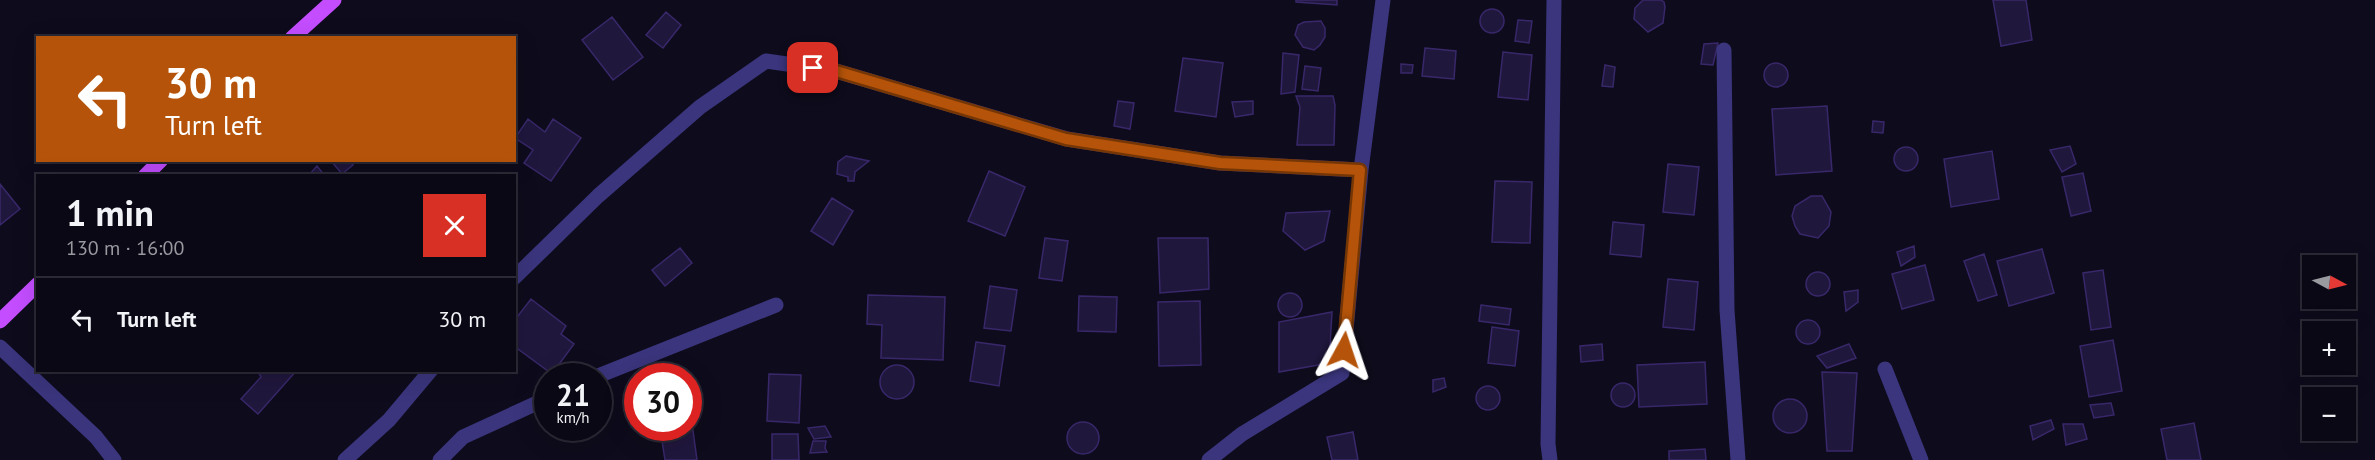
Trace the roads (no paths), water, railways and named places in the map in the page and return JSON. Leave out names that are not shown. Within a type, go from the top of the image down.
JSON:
[{"type":"main road","points":[[294,36],[334,0]]},
{"type":"main road","points":[[147,174],[159,162]]},
{"type":"main road","points":[[0,321],[36,286]]},
{"type":"street","points":[[1209,460],[1242,434],[1342,373],[1360,170],[1383,0]]},
{"type":"street","points":[[1550,460],[1554,0]]},
{"type":"street","points":[[1724,50],[1726,310],[1738,460]]},
{"type":"street","points":[[516,276],[598,196],[700,108],[766,61],[836,71],[1066,139],[1220,163],[1360,170]]},
{"type":"street","points":[[612,370],[776,305]]},
{"type":"street","points":[[0,347],[96,436],[114,460]]},
{"type":"street","points":[[1885,369],[1921,460]]},
{"type":"street","points":[[345,460],[390,420],[429,372]]},
{"type":"street","points":[[440,460],[463,437],[534,404]]}]
